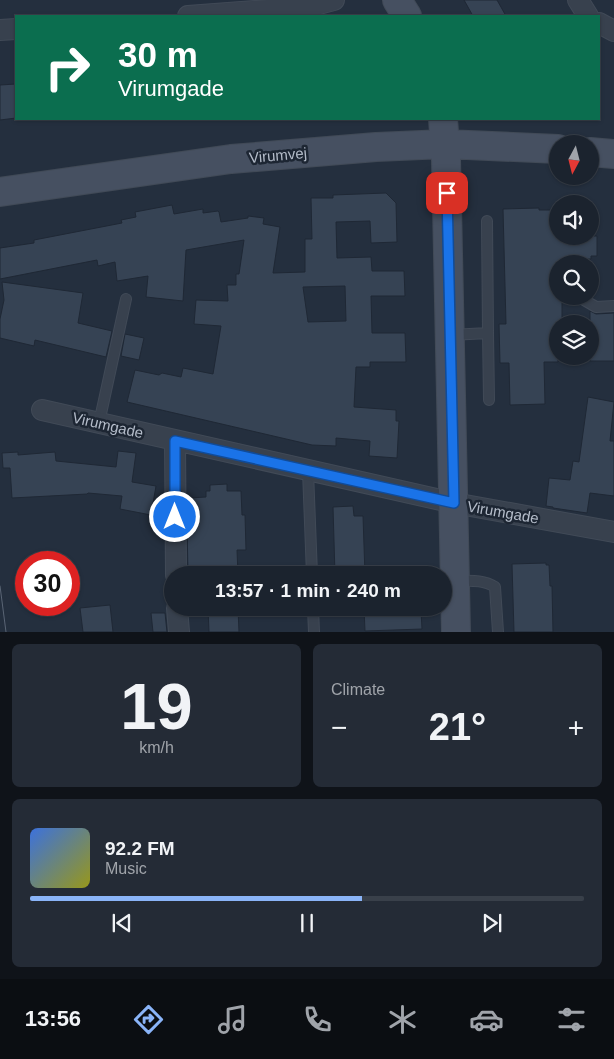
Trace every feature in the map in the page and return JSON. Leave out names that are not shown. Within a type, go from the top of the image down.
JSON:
[{"type":"street","points":[[201,15],[308,7],[334,0]]},
{"type":"street","points":[[397,0],[406,15]]},
{"type":"street","points":[[578,0],[587,15]]},
{"type":"street","points":[[600,24],[614,31]]},
{"type":"street","points":[[0,30],[15,29]]},
{"type":"street","points":[[444,131],[456,632]]},
{"type":"street","name":"Virumvej","points":[[0,192],[231,160],[376,147],[444,131],[549,148]]},
{"type":"street","points":[[599,153],[614,154]]},
{"type":"street","name":"Virumgade","points":[[42,410],[454,503],[614,532]]},
{"type":"street","points":[[175,441],[176,566]]},
{"type":"street","points":[[178,616],[179,632]]},
{"type":"lane","points":[[487,221],[489,400]]},
{"type":"lane","points":[[99,423],[126,299]]},
{"type":"lane","points":[[593,305],[596,307],[614,306]]},
{"type":"lane","points":[[450,335],[488,333]]},
{"type":"lane","points":[[308,471],[312,566]]},
{"type":"lane","points":[[455,581],[489,583],[495,587],[498,632]]},
{"type":"lane","points":[[313,616],[314,632]]},
{"type":"building","points":[[464,0],[497,0],[505,15],[472,15]]},
{"type":"building","points":[[15,84],[15,118],[0,120],[0,85]]},
{"type":"building","points":[[386,193],[396,203],[397,242],[371,243],[370,221],[336,222],[337,258],[371,257],[372,271],[404,271],[405,296],[371,296],[372,333],[405,333],[406,362],[370,362],[370,367],[356,367],[354,407],[396,410],[396,421],[399,421],[397,458],[369,456],[370,441],[336,438],[336,446],[312,445],[127,402],[135,370],[181,377],[183,368],[213,374],[221,326],[194,324],[196,300],[228,301],[227,285],[236,285],[236,274],[239,274],[244,240],[186,250],[183,301],[146,297],[148,276],[117,281],[115,262],[98,266],[97,260],[0,279],[0,248],[34,243],[34,240],[122,223],[121,220],[136,217],[135,212],[172,205],[174,214],[203,209],[203,213],[218,211],[221,222],[248,218],[248,216],[264,218],[263,224],[280,227],[273,273],[305,272],[305,239],[312,239],[311,198],[333,198],[333,195]],"holes":[[[345,286],[346,321],[308,322],[303,287]]]},
{"type":"building","points":[[539,208],[539,210],[549,210],[549,245],[597,245],[597,255],[549,255],[549,305],[562,305],[562,315],[549,315],[549,362],[544,362],[545,404],[510,405],[509,363],[500,363],[499,324],[506,324],[503,209]]},
{"type":"building","points":[[2,282],[83,293],[78,323],[112,331],[106,357],[35,340],[34,346],[0,338],[0,319],[4,300]]},
{"type":"building","points":[[590,311],[596,314],[614,313],[614,361],[599,361],[599,315],[590,315]]},
{"type":"building","points":[[125,334],[144,338],[139,360],[121,356]]},
{"type":"building","points":[[588,397],[614,402],[610,441],[614,441],[614,496],[590,493],[587,513],[546,506],[549,478],[570,480],[573,461],[579,462]]},
{"type":"building","points":[[118,451],[136,453],[132,482],[156,486],[151,515],[120,509],[122,496],[88,493],[12,498],[10,468],[3,468],[2,453],[18,452],[18,455],[55,452],[56,461],[116,467]]},
{"type":"building","points":[[227,484],[227,491],[241,491],[242,515],[245,515],[246,550],[237,550],[238,566],[188,566],[187,520],[190,521],[189,498],[206,497],[206,491],[210,491],[210,485]]},
{"type":"building","points":[[353,506],[354,516],[363,516],[365,566],[335,566],[333,507]]},
{"type":"building","points":[[546,563],[546,565],[549,565],[550,586],[552,586],[553,632],[514,632],[512,564]]},
{"type":"building","points":[[110,605],[113,632],[83,632],[80,608]]},
{"type":"building","points":[[151,613],[164,613],[167,632],[153,632]]},
{"type":"building","points":[[208,616],[238,616],[239,632],[209,632]]},
{"type":"building","points":[[364,616],[421,616],[422,629],[365,631]]},
{"type":"tram line","points":[[0,586],[6,632]]},
{"type":"route","points":[[175,517],[175,441],[454,503],[447,193]]}]
